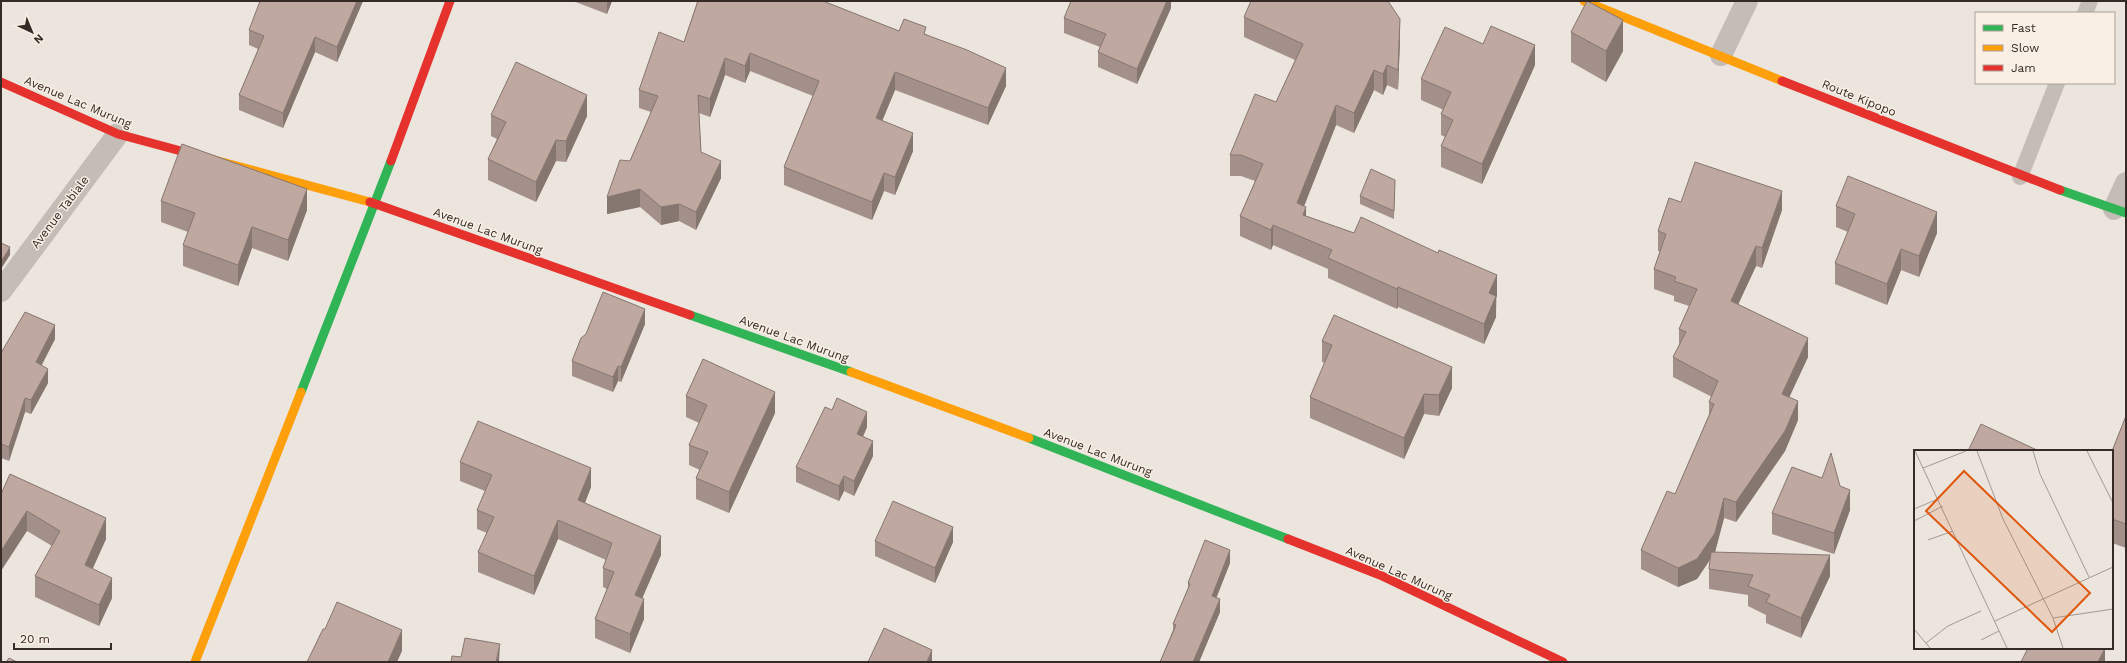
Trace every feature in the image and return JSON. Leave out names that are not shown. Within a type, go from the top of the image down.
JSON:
[{"type":"street","points":[[195,662],[375,203],[450,1]]},
{"type":"street","name":"Route Kipopo","points":[[1584,1],[1721,55],[2020,177],[2120,211]]},
{"type":"street","points":[[1721,55],[1747,1]]},
{"type":"street","name":"Avenue Lac Murung","points":[[1,82],[118,134],[375,203],[952,408],[1380,575],[1563,662]]},
{"type":"street","name":"Avenue Tabiale","points":[[1,291],[118,134]]},
{"type":"street","points":[[2120,211],[2126,183]]},
{"type":"lane","points":[[2085,12],[2090,1]]},
{"type":"lane","points":[[2020,177],[2057,84]]},
{"type":"building","points":[[260,1],[357,1],[337,47],[315,37],[283,113],[239,95],[264,36],[249,30]]},
{"type":"building","points":[[698,1],[823,1],[899,31],[904,19],[926,27],[924,34],[967,50],[1006,68],[988,108],[895,72],[876,118],[913,133],[895,177],[884,173],[872,202],[784,167],[819,81],[750,53],[745,66],[725,58],[710,99],[698,95],[701,152],[721,161],[696,212],[679,204],[661,207],[640,189],[607,197],[620,160],[630,161],[658,96],[639,90],[659,32],[684,42]]},
{"type":"building","points":[[1071,1],[1167,1],[1137,69],[1098,52],[1106,34],[1064,18]]},
{"type":"building","points":[[1251,1],[1388,1],[1400,19],[1398,70],[1387,65],[1383,74],[1374,70],[1354,113],[1336,105],[1297,203],[1306,207],[1303,215],[1354,233],[1361,217],[1438,253],[1439,250],[1497,275],[1489,293],[1496,296],[1484,324],[1398,287],[1397,289],[1328,258],[1332,250],[1273,225],[1271,230],[1240,216],[1263,164],[1241,155],[1230,155],[1255,94],[1276,102],[1303,44],[1244,17]]},
{"type":"building","points":[[1587,1],[1623,20],[1606,51],[1571,32]]},
{"type":"building","points":[[1491,26],[1535,45],[1482,164],[1441,146],[1453,120],[1441,114],[1451,92],[1421,79],[1445,27],[1483,44]]},
{"type":"building","points":[[516,62],[587,95],[566,141],[556,140],[536,182],[488,159],[506,122],[491,115]]},
{"type":"building","points":[[182,144],[307,189],[288,240],[252,227],[238,265],[183,245],[195,213],[161,201]]},
{"type":"building","points":[[1695,162],[1782,191],[1762,248],[1756,246],[1731,301],[1808,338],[1782,394],[1798,401],[1785,431],[1736,502],[1724,498],[1715,533],[1697,559],[1678,568],[1641,550],[1667,491],[1675,494],[1714,404],[1709,402],[1718,381],[1673,357],[1686,332],[1679,329],[1697,289],[1674,281],[1676,277],[1654,269],[1666,234],[1658,231],[1669,198],[1681,202]]},
{"type":"building","points":[[1371,169],[1395,180],[1394,211],[1360,196]]},
{"type":"building","points":[[1848,176],[1937,212],[1919,256],[1901,249],[1887,284],[1835,263],[1855,214],[1836,206]]},
{"type":"building","points":[[1,243],[10,247],[1,262]]},
{"type":"building","points":[[603,292],[645,309],[621,367],[618,366],[613,377],[572,361],[581,338],[586,334]]},
{"type":"building","points":[[25,312],[55,325],[36,362],[48,369],[31,400],[25,398],[9,447],[1,444],[1,353]]},
{"type":"building","points":[[1334,315],[1452,367],[1439,395],[1424,394],[1404,438],[1310,397],[1332,345],[1322,341]]},
{"type":"building","points":[[703,359],[775,392],[729,492],[696,478],[708,452],[689,445],[707,405],[686,396]]},
{"type":"building","points":[[837,398],[867,412],[857,434],[873,441],[854,481],[844,476],[839,486],[796,467],[825,407],[832,410]]},
{"type":"building","points":[[2126,416],[2126,524],[2113,519],[2112,450]]},
{"type":"building","points":[[478,421],[591,468],[578,500],[661,536],[635,595],[644,599],[630,634],[595,619],[614,572],[603,568],[612,543],[558,520],[534,576],[478,552],[494,517],[477,510],[492,475],[460,462]]},
{"type":"building","points":[[1981,424],[2037,450],[1968,450]]},
{"type":"building","points":[[1831,453],[1840,486],[1850,490],[1834,533],[1772,513],[1792,467],[1822,478]]},
{"type":"building","points":[[10,474],[106,518],[85,565],[112,578],[99,605],[35,576],[60,531],[27,511],[1,551],[1,494]]},
{"type":"building","points":[[893,501],[953,527],[935,568],[875,541]]},
{"type":"building","points":[[1205,540],[1230,550],[1212,596],[1220,599],[1193,662],[1160,662],[1176,625],[1173,624],[1190,584],[1188,583]]},
{"type":"building","points":[[1711,552],[1830,555],[1801,618],[1766,602],[1770,595],[1748,586],[1753,575],[1709,569]]},
{"type":"building","points":[[337,602],[402,630],[388,662],[307,662],[323,629],[325,629]]},
{"type":"building","points":[[884,628],[932,650],[927,662],[868,662]]},
{"type":"building","points":[[465,638],[500,644],[496,662],[451,662],[452,656],[461,657]]},
{"type":"building","points":[[2028,649],[2104,649],[2098,662],[2021,662]]},
{"type":"building","points":[[9,658],[17,662],[6,662]]},
{"type":"traffic: fast","points":[[301,392],[391,161]]},
{"type":"traffic: fast","points":[[2060,190],[2126,213]]},
{"type":"traffic: fast","points":[[690,315],[851,372]]},
{"type":"traffic: fast","points":[[1029,438],[1288,539]]},
{"type":"traffic: slow","points":[[1584,1],[1782,81]]},
{"type":"traffic: slow","points":[[192,154],[370,202]]},
{"type":"traffic: slow","points":[[851,372],[1029,438]]},
{"type":"traffic: slow","points":[[195,662],[301,392]]},
{"type":"traffic: jam","points":[[391,161],[450,1]]},
{"type":"traffic: jam","points":[[1782,81],[2060,190]]},
{"type":"traffic: jam","points":[[1,82],[118,134],[192,154]]},
{"type":"traffic: jam","points":[[370,202],[690,315]]},
{"type":"traffic: jam","points":[[1288,539],[1380,575],[1563,662]]}]
